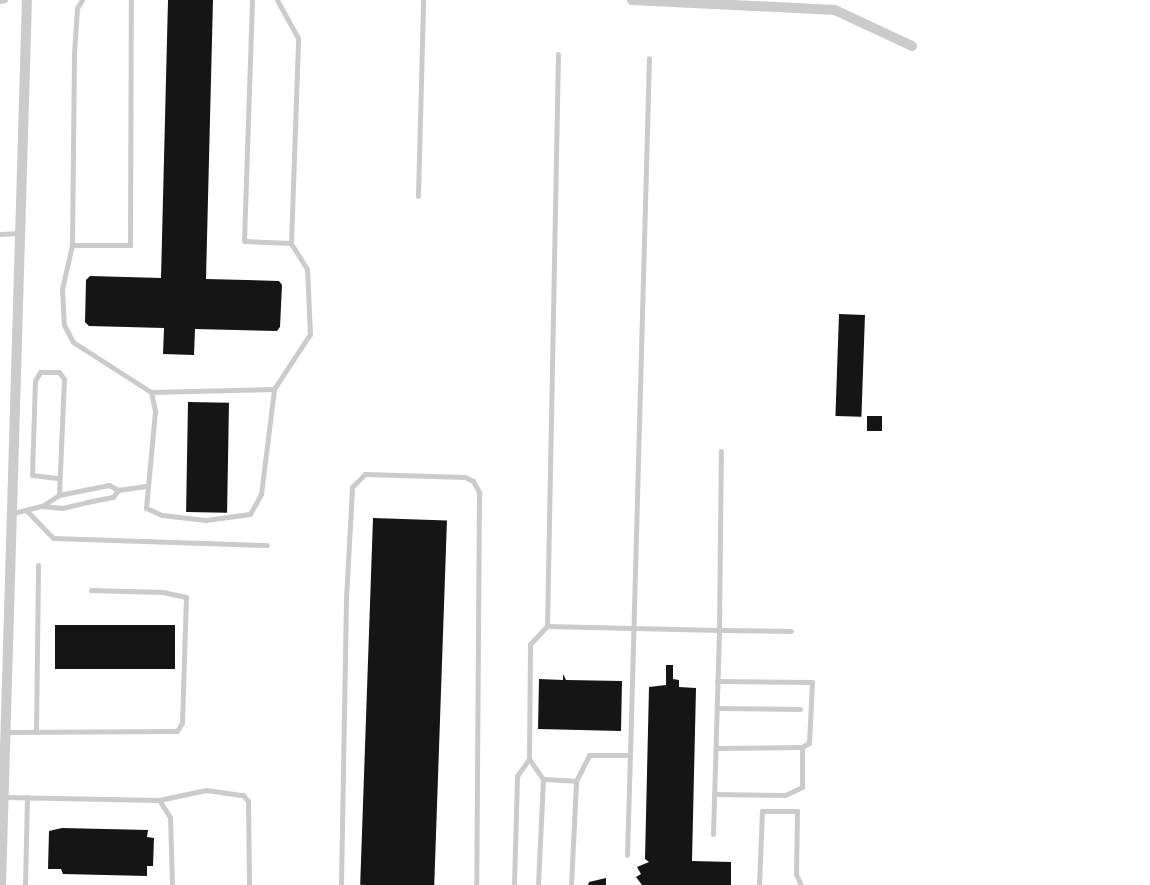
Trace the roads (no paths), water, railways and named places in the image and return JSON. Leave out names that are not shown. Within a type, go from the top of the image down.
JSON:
[{"type":"street","points":[[1,885],[6,732],[3,710],[4,641],[13,513],[27,0]]},
{"type":"street","points":[[632,0],[835,10],[912,46]]},
{"type":"street","points":[[0,534],[12,532]]},
{"type":"lane","points":[[0,1],[5,0]]},
{"type":"lane","points":[[82,0],[77,8],[74,54],[72,245],[62,289],[64,325],[73,342],[152,392],[274,389]]},
{"type":"lane","points":[[72,245],[130,245],[131,0]]},
{"type":"lane","points":[[252,0],[244,241],[291,243]]},
{"type":"lane","points":[[152,392],[155,411],[146,508],[162,515],[206,520],[249,514],[261,494],[274,389],[310,334],[307,269],[291,243],[298,38],[277,0]]},
{"type":"lane","points":[[418,196],[423,0]]},
{"type":"lane","points":[[514,885],[517,776],[529,759],[530,644],[547,626],[558,54]]},
{"type":"lane","points":[[627,855],[649,58]]},
{"type":"lane","points":[[0,234],[21,233]]},
{"type":"lane","points":[[40,372],[59,372],[64,379],[61,476],[57,477],[32,475],[35,381],[40,372]]},
{"type":"lane","points":[[713,834],[721,451]]},
{"type":"lane","points":[[341,885],[343,689],[351,498],[352,487],[364,474],[465,477],[473,481],[479,492],[476,885]]},
{"type":"lane","points":[[57,477],[60,495]]},
{"type":"lane","points":[[13,513],[42,506],[60,495],[109,484],[118,490],[148,486]]},
{"type":"lane","points":[[42,506],[62,508],[112,497],[118,490]]},
{"type":"lane","points":[[26,510],[53,538],[267,545]]},
{"type":"lane","points":[[36,732],[38,565]]},
{"type":"lane","points":[[6,732],[177,730],[182,723],[186,597],[163,592],[91,590]]},
{"type":"lane","points":[[547,626],[791,631]]},
{"type":"lane","points":[[716,748],[802,747],[809,743],[812,682],[717,681]]},
{"type":"lane","points":[[717,708],[800,709]]},
{"type":"lane","points":[[714,794],[785,795],[802,787],[802,747]]},
{"type":"lane","points":[[571,885],[576,781],[589,754],[630,755]]},
{"type":"lane","points":[[529,759],[543,779],[538,885]]},
{"type":"lane","points":[[543,779],[576,781]]},
{"type":"lane","points":[[4,797],[159,800],[206,790],[243,795],[248,801],[249,885]]},
{"type":"lane","points":[[25,885],[27,797]]},
{"type":"lane","points":[[159,800],[170,818],[172,885]]},
{"type":"lane","points":[[759,885],[762,811],[797,811],[796,874],[801,885]]}]
